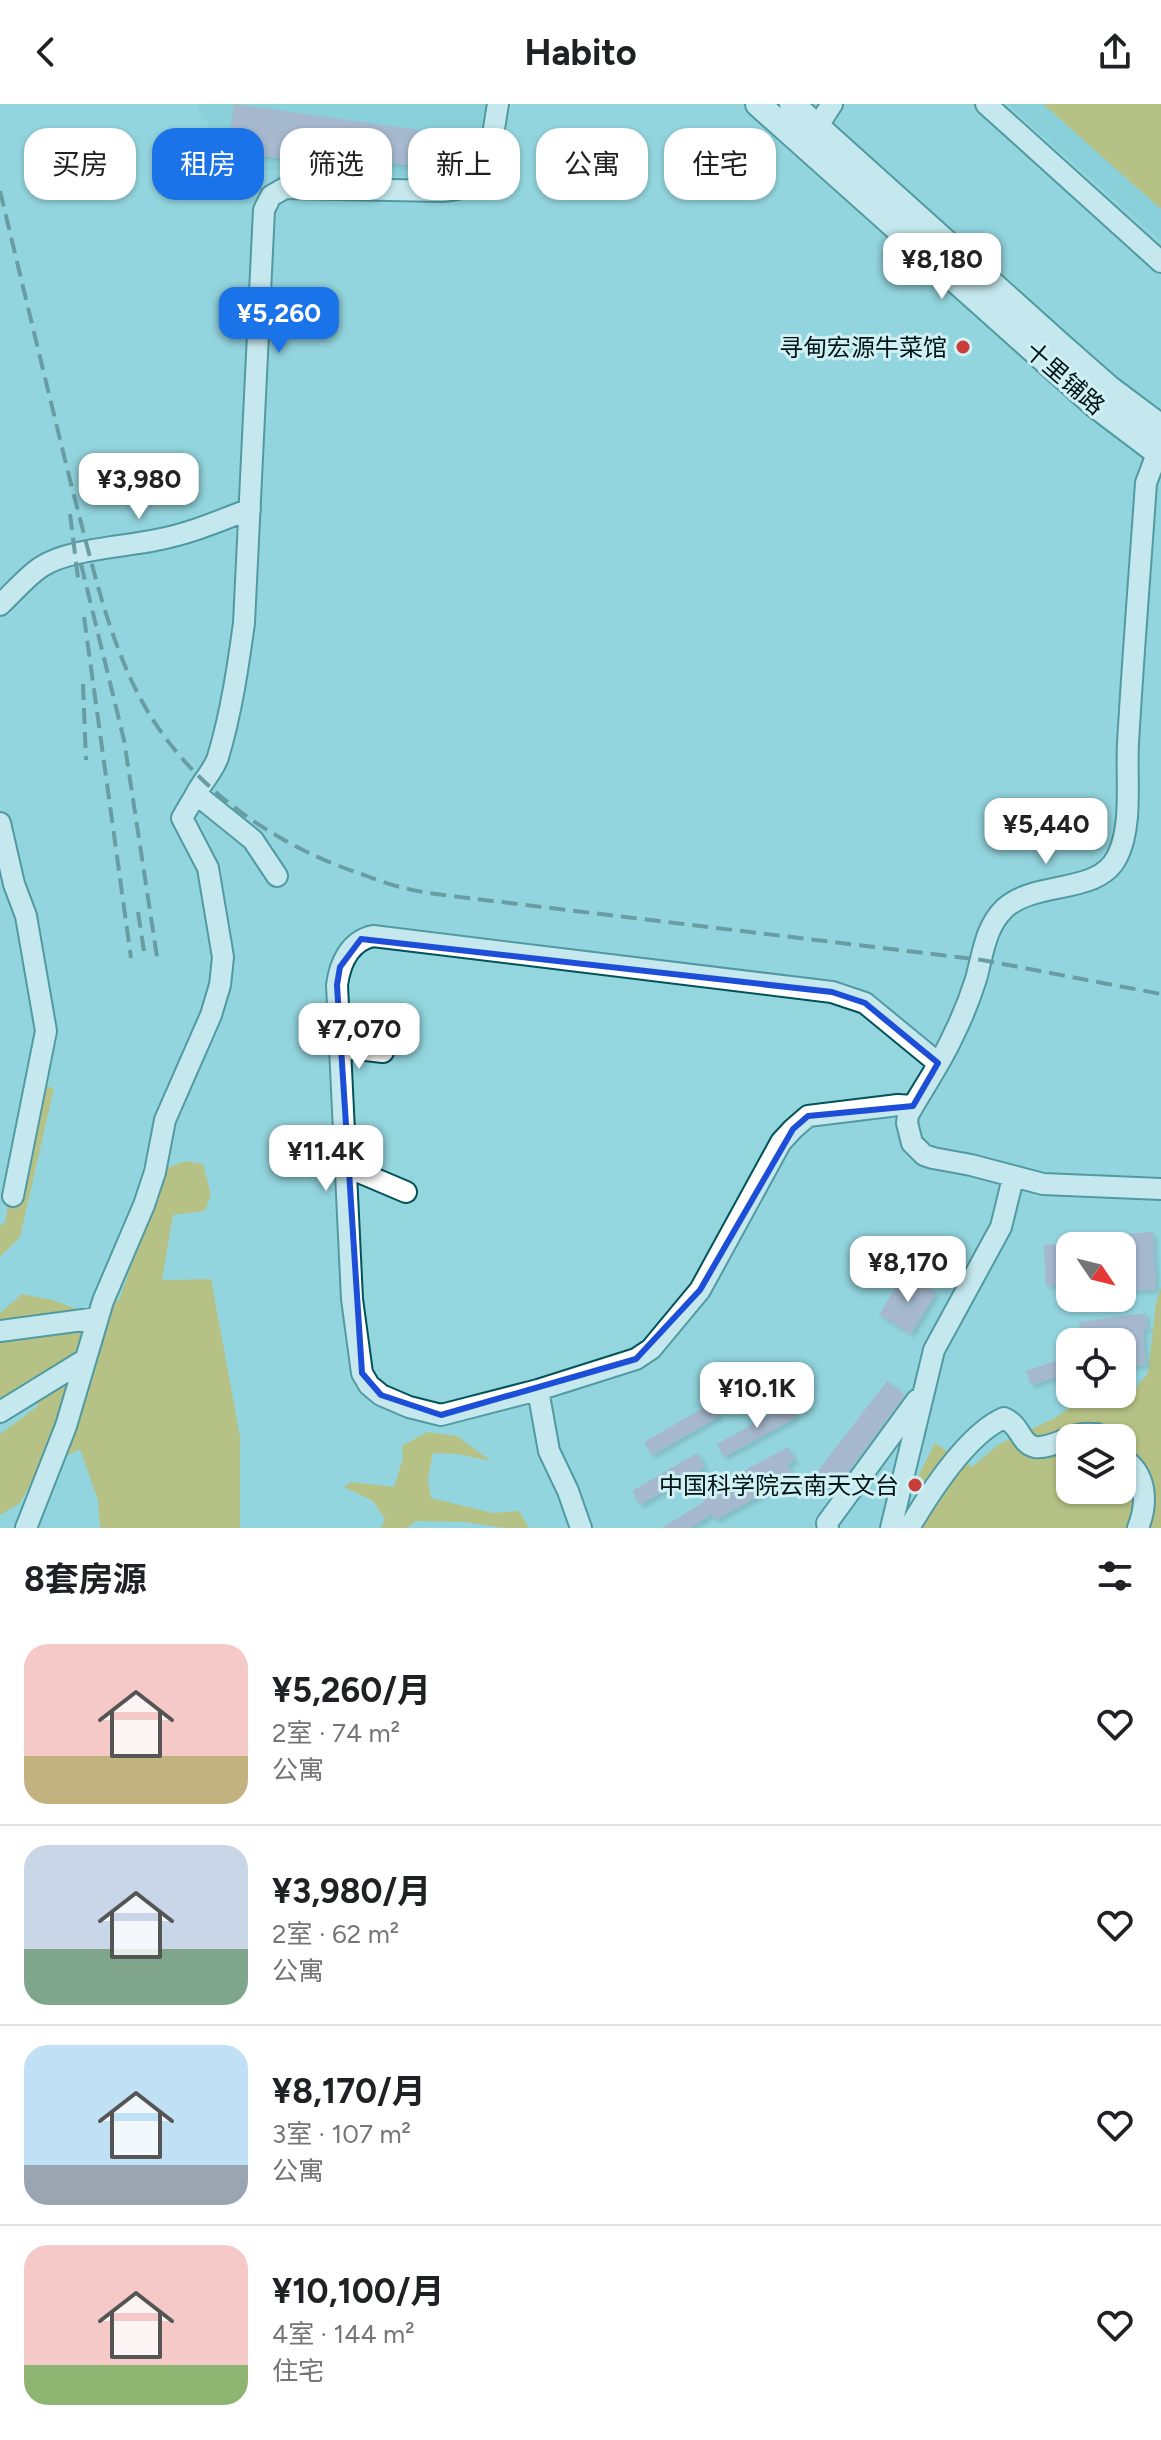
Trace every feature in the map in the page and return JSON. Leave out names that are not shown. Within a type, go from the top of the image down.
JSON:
[{"type":"main road","name":"十里铺路","points":[[758,104],[1095,405],[1160,444]]},
{"type":"main road","name":"十里铺路","points":[[792,104],[1089,371],[1160,444]]},
{"type":"street","points":[[26,1528],[66,1426],[98,1318],[155,1172],[165,1120],[211,1015],[220,985],[223,957],[208,868],[182,818],[217,761],[239,662],[244,623],[264,210],[271,196],[285,188],[442,191],[463,188],[476,179],[490,152],[498,104]]},
{"type":"street","points":[[817,127],[832,104]]},
{"type":"street","points":[[986,104],[1161,262]]},
{"type":"street","points":[[1160,444],[1146,483],[1126,808],[1118,855],[1111,867],[1101,875],[1088,881],[1027,895],[1012,903],[995,919],[984,944],[972,991],[953,1037],[913,1106],[907,1123],[912,1143],[924,1155],[1043,1184],[1161,1189]]},
{"type":"street","points":[[0,605],[41,566],[88,551],[194,531],[250,509]]},
{"type":"street","points":[[199,787],[253,840],[277,876]]},
{"type":"street","points":[[0,823],[14,884],[26,916],[46,1031],[13,1196]]},
{"type":"street","points":[[913,1106],[898,1105],[808,1116],[793,1129],[781,1142],[700,1290],[651,1349],[636,1359],[538,1390],[441,1415],[381,1395],[369,1385],[362,1373],[352,1299],[337,985],[340,967],[361,939],[373,936],[832,992],[865,1003],[938,1063]]},
{"type":"street","points":[[340,1047],[383,1052]]},
{"type":"street","points":[[347,1167],[406,1192]]},
{"type":"street","points":[[891,1528],[934,1350],[1001,1227],[1013,1178]]},
{"type":"street","points":[[0,1331],[98,1318]]},
{"type":"street","points":[[0,1412],[86,1359]]},
{"type":"street","points":[[538,1390],[549,1451],[581,1528]]},
{"type":"street","points":[[828,1528],[827,1523],[924,1390]]},
{"type":"street","points":[[909,1528],[953,1462],[992,1423],[1004,1418],[1014,1422],[1025,1442],[1035,1447],[1056,1443]]},
{"type":"street","points":[[1136,1470],[1144,1489],[1144,1514],[1138,1528]]},
{"type":"highlighted area","points":[[361,939],[832,992],[865,1003],[938,1063],[913,1106],[808,1116],[793,1129],[700,1290],[636,1359],[441,1415],[381,1395],[362,1373],[337,985],[340,967]]},
{"type":"shaded area","points":[[197,104],[486,104],[482,128],[408,128],[408,177],[392,176],[392,128],[280,128],[280,170],[264,169],[264,128],[211,128]]},
{"type":"shaded area","points":[[1007,104],[1161,104],[1161,241]]},
{"type":"shaded area","points":[[1043,104],[1161,104],[1161,209]]},
{"type":"shaded area","points":[[30,1085],[54,1088],[20,1237],[0,1257],[0,1226],[5,1222]]},
{"type":"shaded area","points":[[185,1161],[203,1164],[211,1195],[205,1211],[173,1215],[162,1280],[211,1279],[240,1436],[240,1528],[100,1528],[98,1500],[80,1449],[37,1472],[20,1503],[0,1515],[0,1434],[38,1406],[32,1387],[0,1402],[0,1313],[22,1294],[80,1310],[119,1300],[165,1169]]},
{"type":"shaded area","points":[[1161,1288],[1161,1528],[921,1528],[913,1486],[935,1443],[972,1467],[999,1444],[1069,1408],[1136,1408],[1136,1387],[1148,1373],[1156,1303]]},
{"type":"shaded area","points":[[427,1432],[457,1436],[491,1461],[433,1453],[428,1479],[431,1498],[493,1513],[519,1511],[529,1528],[416,1521],[408,1528],[381,1528],[385,1519],[373,1501],[344,1487],[351,1482],[394,1487],[403,1458],[402,1446]]},
{"type":"building","points":[[234,104],[408,129],[408,165],[392,163],[392,128],[280,128],[280,158],[264,156],[264,128],[231,128]]},
{"type":"building","points":[[1153,1232],[1156,1290],[1136,1291],[1136,1233]]},
{"type":"building","points":[[1056,1244],[1056,1285],[1046,1286],[1044,1245]]},
{"type":"building","points":[[904,1274],[936,1293],[911,1334],[879,1315]]},
{"type":"building","points":[[1145,1313],[1148,1329],[1143,1330],[1146,1365],[1136,1366],[1136,1328],[1080,1328],[1079,1322]]},
{"type":"building","points":[[1056,1361],[1056,1377],[1031,1385],[1026,1371]]},
{"type":"building","points":[[887,1381],[905,1395],[834,1491],[814,1476]]},
{"type":"building","points":[[712,1403],[720,1416],[652,1455],[644,1442]]},
{"type":"building","points":[[790,1404],[797,1417],[724,1457],[717,1444]]},
{"type":"building","points":[[788,1447],[795,1460],[787,1464],[794,1477],[715,1520],[712,1514],[690,1528],[662,1528],[705,1501],[701,1494]]},
{"type":"building","points":[[697,1453],[705,1467],[640,1505],[632,1491]]},
{"type":"railway","points":[[0,191],[93,569],[127,670],[157,726],[180,755],[205,782],[263,828],[329,862],[389,884],[422,892],[982,960],[1161,994]]},
{"type":"railway","points":[[70,514],[78,578]]},
{"type":"railway","points":[[81,564],[124,740],[157,957]]},
{"type":"railway","points":[[84,617],[131,958]]},
{"type":"railway","points":[[83,684],[86,760]]},
{"type":"railway","points":[[138,912],[144,951]]},
{"type":"place","name":"寻甸宏源牛菜馆","points":[[963,347]]},
{"type":"place","name":"中国科学院云南天文台","points":[[915,1485]]}]
